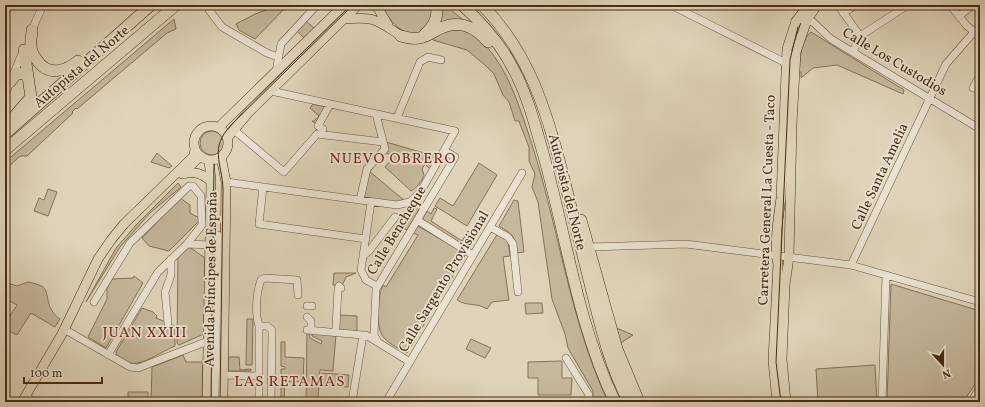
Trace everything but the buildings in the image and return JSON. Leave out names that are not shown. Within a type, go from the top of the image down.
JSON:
[{"type":"highway","name":"Autopista del Norte","points":[[5,134],[151,5]]},
{"type":"highway","name":"Autopista del Norte","points":[[5,150],[176,5]]},
{"type":"highway","points":[[420,38],[435,22],[437,15],[436,5]]},
{"type":"highway","name":"Autopista del Norte","points":[[462,5],[478,19],[495,40],[510,63],[528,100],[549,174],[579,299],[596,358],[615,402]]},
{"type":"highway","name":"Autopista del Norte","points":[[482,5],[497,20],[513,41],[531,75],[552,133],[605,341],[620,385],[629,402]]},
{"type":"highway","points":[[490,5],[497,20]]},
{"type":"highway","points":[[401,36],[413,39],[420,38],[451,25],[460,24],[472,27],[479,32],[493,49],[510,63]]},
{"type":"highway","points":[[32,30],[30,47],[32,53],[39,64],[51,71],[62,71],[70,68],[83,58],[97,52]]},
{"type":"highway","points":[[5,126],[18,115],[31,97],[24,50]]},
{"type":"highway","points":[[10,82],[17,73],[24,74],[39,64]]},
{"type":"highway","points":[[16,69],[28,72]]},
{"type":"highway","points":[[568,196],[577,207],[590,247],[622,364],[639,402]]},
{"type":"main road","points":[[219,127],[344,5]]},
{"type":"main road","points":[[27,401],[94,277],[112,248],[130,226],[197,159],[221,157],[228,146],[228,137],[234,130],[358,5]]},
{"type":"main road","points":[[376,5],[390,28]]},
{"type":"main road","name":"Carretera General La Cuesta - Taco","points":[[777,402],[773,360],[778,265],[776,255],[778,213],[781,198],[786,64],[788,41],[796,21],[809,5]]},
{"type":"main road","points":[[807,20],[808,12],[813,5]]},
{"type":"main road","name":"Carretera General La Cuesta - Taco","points":[[786,402],[782,359],[785,285],[789,257],[792,124],[796,52],[807,20],[817,5]]},
{"type":"main road","points":[[344,19],[372,18],[401,36]]},
{"type":"main road","points":[[66,330],[98,259],[124,224],[194,156],[196,135],[201,129],[208,126],[219,127],[228,137]]},
{"type":"main road","points":[[195,148],[206,158]]},
{"type":"main road","name":"Avenida Príncipes de España","points":[[221,157],[226,182],[223,402]]},
{"type":"main road","name":"Avenida Príncipes de España","points":[[206,158],[211,182],[207,402]]},
{"type":"main road","points":[[182,174],[199,172],[211,182]]},
{"type":"street","points":[[5,95],[43,5]]},
{"type":"street","points":[[210,5],[209,10],[222,27],[267,54],[278,57]]},
{"type":"street","points":[[276,72],[278,57],[284,40],[317,5]]},
{"type":"street","points":[[671,5],[786,64]]},
{"type":"street","points":[[838,5],[860,36]]},
{"type":"street","points":[[844,13],[856,5]]},
{"type":"street","points":[[854,52],[860,36],[908,5]]},
{"type":"street","points":[[950,5],[977,34]]},
{"type":"street","points":[[959,16],[972,5]]},
{"type":"street","points":[[796,21],[807,20]]},
{"type":"street","name":"Calle Los Custodios","points":[[807,20],[813,22],[831,38],[930,97],[980,129]]},
{"type":"street","name":"Calle Santa Amelia","points":[[851,265],[946,64],[977,34]]},
{"type":"street","points":[[397,118],[420,62],[428,57],[441,60]]},
{"type":"street","points":[[973,88],[980,75]]},
{"type":"street","points":[[226,182],[397,205],[410,202],[421,191],[455,132],[271,91]]},
{"type":"street","points":[[323,129],[318,126],[330,104]]},
{"type":"street","points":[[360,200],[366,169],[385,149],[376,114]]},
{"type":"street","points":[[234,130],[284,172],[317,134],[383,142]]},
{"type":"street","name":"Calle Bencheque","points":[[378,342],[374,335],[377,286],[455,157],[445,151]]},
{"type":"street","name":"Calle Sargento Provisional","points":[[386,402],[522,173]]},
{"type":"street","points":[[94,302],[130,243],[191,185],[201,196],[202,225],[187,244],[158,272],[108,355]]},
{"type":"street","points":[[263,187],[259,224],[366,239]]},
{"type":"street","points":[[372,202],[361,268],[363,276],[377,286]]},
{"type":"street","points":[[364,255],[369,252],[395,217]]},
{"type":"street","points":[[417,220],[473,255]]},
{"type":"street","points":[[490,227],[508,237],[513,244],[518,292]]},
{"type":"street","name":"Avenida Príncipes de España","points":[[215,402],[218,235]]},
{"type":"street","points":[[187,244],[210,245]]},
{"type":"street","points":[[590,247],[686,244],[851,265],[980,302]]},
{"type":"street","points":[[168,323],[165,292],[171,275],[171,258]]},
{"type":"street","points":[[882,402],[886,275]]},
{"type":"street","points":[[259,402],[259,326],[257,320],[261,280],[265,278],[298,280],[298,295]]},
{"type":"street","points":[[336,288],[341,288],[338,289],[336,330]]},
{"type":"street","points":[[307,317],[311,321],[309,330],[336,330],[363,335],[352,402]]},
{"type":"street","points":[[259,326],[267,326],[272,330],[271,402]]},
{"type":"street","points":[[66,330],[130,367],[138,368],[208,341]]},
{"type":"street","points":[[366,335],[410,362]]},
{"type":"street","points":[[566,358],[589,395],[589,402]]},
{"type":"street","points":[[223,375],[259,376]]},
{"type":"street","points":[[971,402],[980,388]]},
{"type":"shaded area","points":[[280,5],[288,5],[255,39],[239,30],[236,24],[255,14]]},
{"type":"shaded area","points":[[380,5],[432,5],[431,22],[422,31],[409,33],[403,31],[392,22]]},
{"type":"shaded area","points":[[439,5],[445,5],[467,23],[437,28]]},
{"type":"shaded area","points":[[174,19],[176,29],[167,33],[77,109],[76,108],[72,112],[73,113],[27,156],[20,156],[5,170],[5,162]]},
{"type":"shaded area","points":[[306,21],[314,28],[304,38],[297,31]]},
{"type":"shaded area","points":[[448,30],[467,30],[480,40],[501,66],[512,88],[524,121],[548,200],[573,302],[583,336],[594,369],[608,402],[593,402],[593,391],[568,348],[565,334],[552,299],[538,202],[532,187],[535,174],[529,161],[529,147],[519,121],[515,121],[509,102],[503,95],[494,74],[485,65],[467,50],[433,40],[433,38]]},
{"type":"shaded area","points":[[811,32],[904,90],[903,94],[837,65],[813,68],[801,78],[801,72],[798,72],[803,41],[805,41],[806,37]]},
{"type":"shaded area","points":[[313,104],[326,107],[316,124],[312,121],[319,116],[310,108]]},
{"type":"shaded area","points":[[212,131],[221,134],[224,143],[221,152],[212,155],[203,152],[200,143],[203,134]]},
{"type":"shaded area","points":[[386,142],[438,157],[431,170],[425,164],[422,169],[424,175],[422,180],[413,190],[411,191],[385,167],[393,158],[386,152],[388,148]]},
{"type":"shaded area","points":[[157,153],[172,166],[169,168],[151,162]]},
{"type":"shaded area","points":[[479,163],[497,175],[467,226],[435,206],[440,198],[453,206]]},
{"type":"shaded area","points":[[369,171],[405,201],[395,202],[364,198]]},
{"type":"shaded area","points":[[178,183],[181,187],[150,213],[120,247],[86,302],[116,248],[137,224]]},
{"type":"shaded area","points":[[48,189],[57,192],[48,216],[34,211],[39,198],[44,200]]},
{"type":"shaded area","points":[[180,198],[190,205],[190,213],[201,219],[169,251],[149,246],[142,238]]},
{"type":"shaded area","points":[[514,200],[518,201],[524,252],[516,253],[513,236],[499,226]]},
{"type":"shaded area","points":[[411,203],[420,208],[407,230],[400,227],[401,220]]},
{"type":"shaded area","points":[[434,208],[437,209],[431,221],[462,241],[468,231],[476,236],[469,248],[422,220],[427,211],[431,214]]},
{"type":"shaded area","points":[[418,226],[466,254],[407,353],[392,345],[384,337],[379,327],[378,310],[383,285],[386,287],[418,235],[413,233]]},
{"type":"shaded area","points":[[498,233],[508,241],[510,256],[503,257],[509,300],[492,302],[487,309],[457,300]]},
{"type":"shaded area","points":[[188,246],[205,258],[204,334],[179,345],[177,343],[178,257]]},
{"type":"shaded area","points":[[334,273],[356,273],[346,277],[342,286],[333,285]]},
{"type":"shaded area","points":[[134,276],[143,283],[106,348],[88,337],[107,299],[107,288],[112,279],[133,278]]},
{"type":"shaded area","points":[[5,282],[17,286],[28,282],[38,284],[43,287],[45,289],[49,305],[55,315],[60,319],[55,327],[31,313],[17,335],[7,330],[5,324],[17,305],[5,298]]},
{"type":"shaded area","points":[[891,284],[980,311],[980,377],[963,402],[887,402]]},
{"type":"shaded area","points":[[525,303],[542,303],[543,313],[526,314]]},
{"type":"shaded area","points":[[142,308],[153,312],[157,316],[156,318],[175,326],[175,346],[147,360],[131,363],[125,361],[117,355],[116,352]]},
{"type":"shaded area","points":[[339,315],[357,316],[357,331],[339,331]]},
{"type":"shaded area","points":[[247,319],[253,319],[252,365],[246,365]]},
{"type":"shaded area","points":[[614,327],[633,335],[619,344]]},
{"type":"shaded area","points":[[312,332],[336,334],[333,371],[320,370],[318,399],[329,402],[306,402],[307,333],[309,334],[310,338],[321,344],[322,341],[312,336]]},
{"type":"shaded area","points":[[471,339],[491,348],[485,358],[466,349]]},
{"type":"shaded area","points":[[281,342],[285,342],[285,357],[304,358],[303,381],[285,382],[284,402],[281,402],[281,369],[285,369],[285,367],[281,366]]},
{"type":"shaded area","points":[[183,355],[186,362],[203,362],[202,402],[151,402],[152,367]]},
{"type":"shaded area","points":[[228,357],[239,357],[240,370],[251,369],[251,371],[228,371]]},
{"type":"shaded area","points":[[562,361],[562,378],[572,378],[571,395],[538,395],[538,378],[528,378],[528,362]]},
{"type":"shaded area","points":[[875,365],[877,402],[818,402],[816,369]]},
{"type":"shaded area","points":[[322,373],[349,375],[348,387],[321,386]]},
{"type":"shaded area","points":[[128,392],[148,392],[148,402],[128,402]]},
{"type":"tram line","points":[[220,402],[223,189],[218,156],[220,141],[231,125],[353,5]]},
{"type":"tram line","points":[[781,402],[776,362],[790,60],[798,27]]},
{"type":"tram line","points":[[211,402],[214,164]]},
{"type":"district","name":"NUEVO OBRERO","points":[[393,158]]},
{"type":"district","name":"JUAN XXIII","points":[[145,332]]},
{"type":"district","name":"LAS RETAMAS","points":[[290,381]]}]
